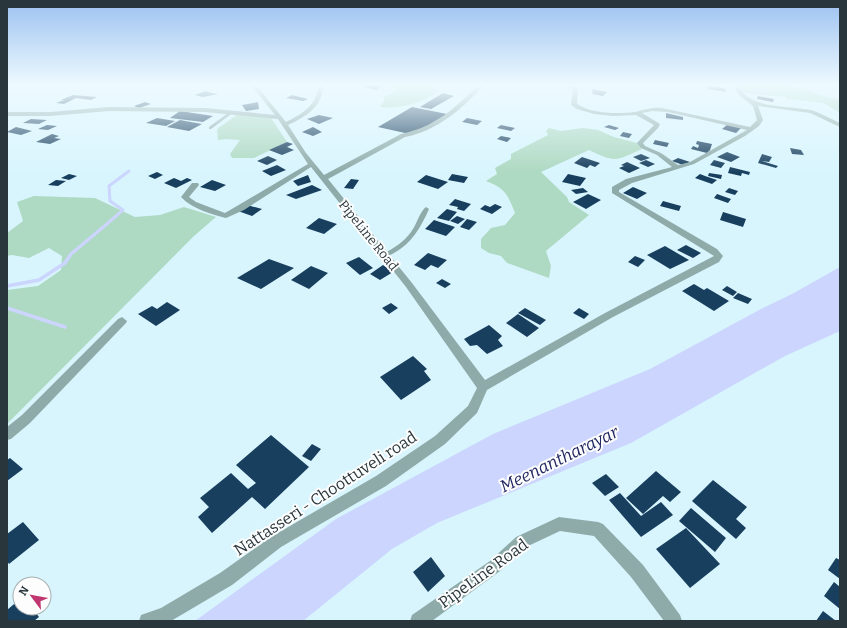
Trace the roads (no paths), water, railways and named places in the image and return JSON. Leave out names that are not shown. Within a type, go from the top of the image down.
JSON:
[{"type":"street","points":[[245,114],[282,121],[305,114]]},
{"type":"street","name":"PipeLine Road","points":[[277,114],[312,164],[409,285],[483,387]]},
{"type":"street","points":[[324,178],[403,135],[415,134],[444,119],[449,114]]},
{"type":"street","points":[[639,114],[657,124],[656,127],[640,143],[643,147],[659,154],[676,167]]},
{"type":"street","points":[[681,114],[722,121],[751,129]]},
{"type":"street","points":[[483,387],[609,315],[716,260],[718,256],[714,251],[616,193],[615,189],[629,182],[692,163],[751,129],[760,120],[758,114]]},
{"type":"street","points":[[816,114],[840,125]]},
{"type":"street","points":[[195,185],[185,197],[193,204],[226,216],[312,164]]},
{"type":"street","points":[[7,435],[26,419],[122,321]]},
{"type":"street","name":"Nattasseri - Choottuveli road","points":[[147,621],[165,615],[226,579],[276,542],[388,476],[440,440],[472,409],[483,387]]},
{"type":"street","name":"PipeLine Road","points":[[418,621],[495,566],[521,542],[559,524],[598,529],[637,571],[674,621]]},
{"type":"lane","points":[[210,128],[229,114]]},
{"type":"lane","points":[[385,255],[400,248],[411,238],[426,209]]},
{"type":"water","name":"Meenantharayar","points":[[840,267],[840,331],[785,356],[631,443],[437,523],[392,549],[303,621],[195,621],[336,519],[493,434],[650,369]]},
{"type":"waterway","points":[[101,229],[123,210],[110,201],[109,186],[129,171]]},
{"type":"waterway","points":[[7,286],[39,280],[65,263],[71,254],[102,228]]},
{"type":"waterway","points":[[7,308],[65,327]]}]
